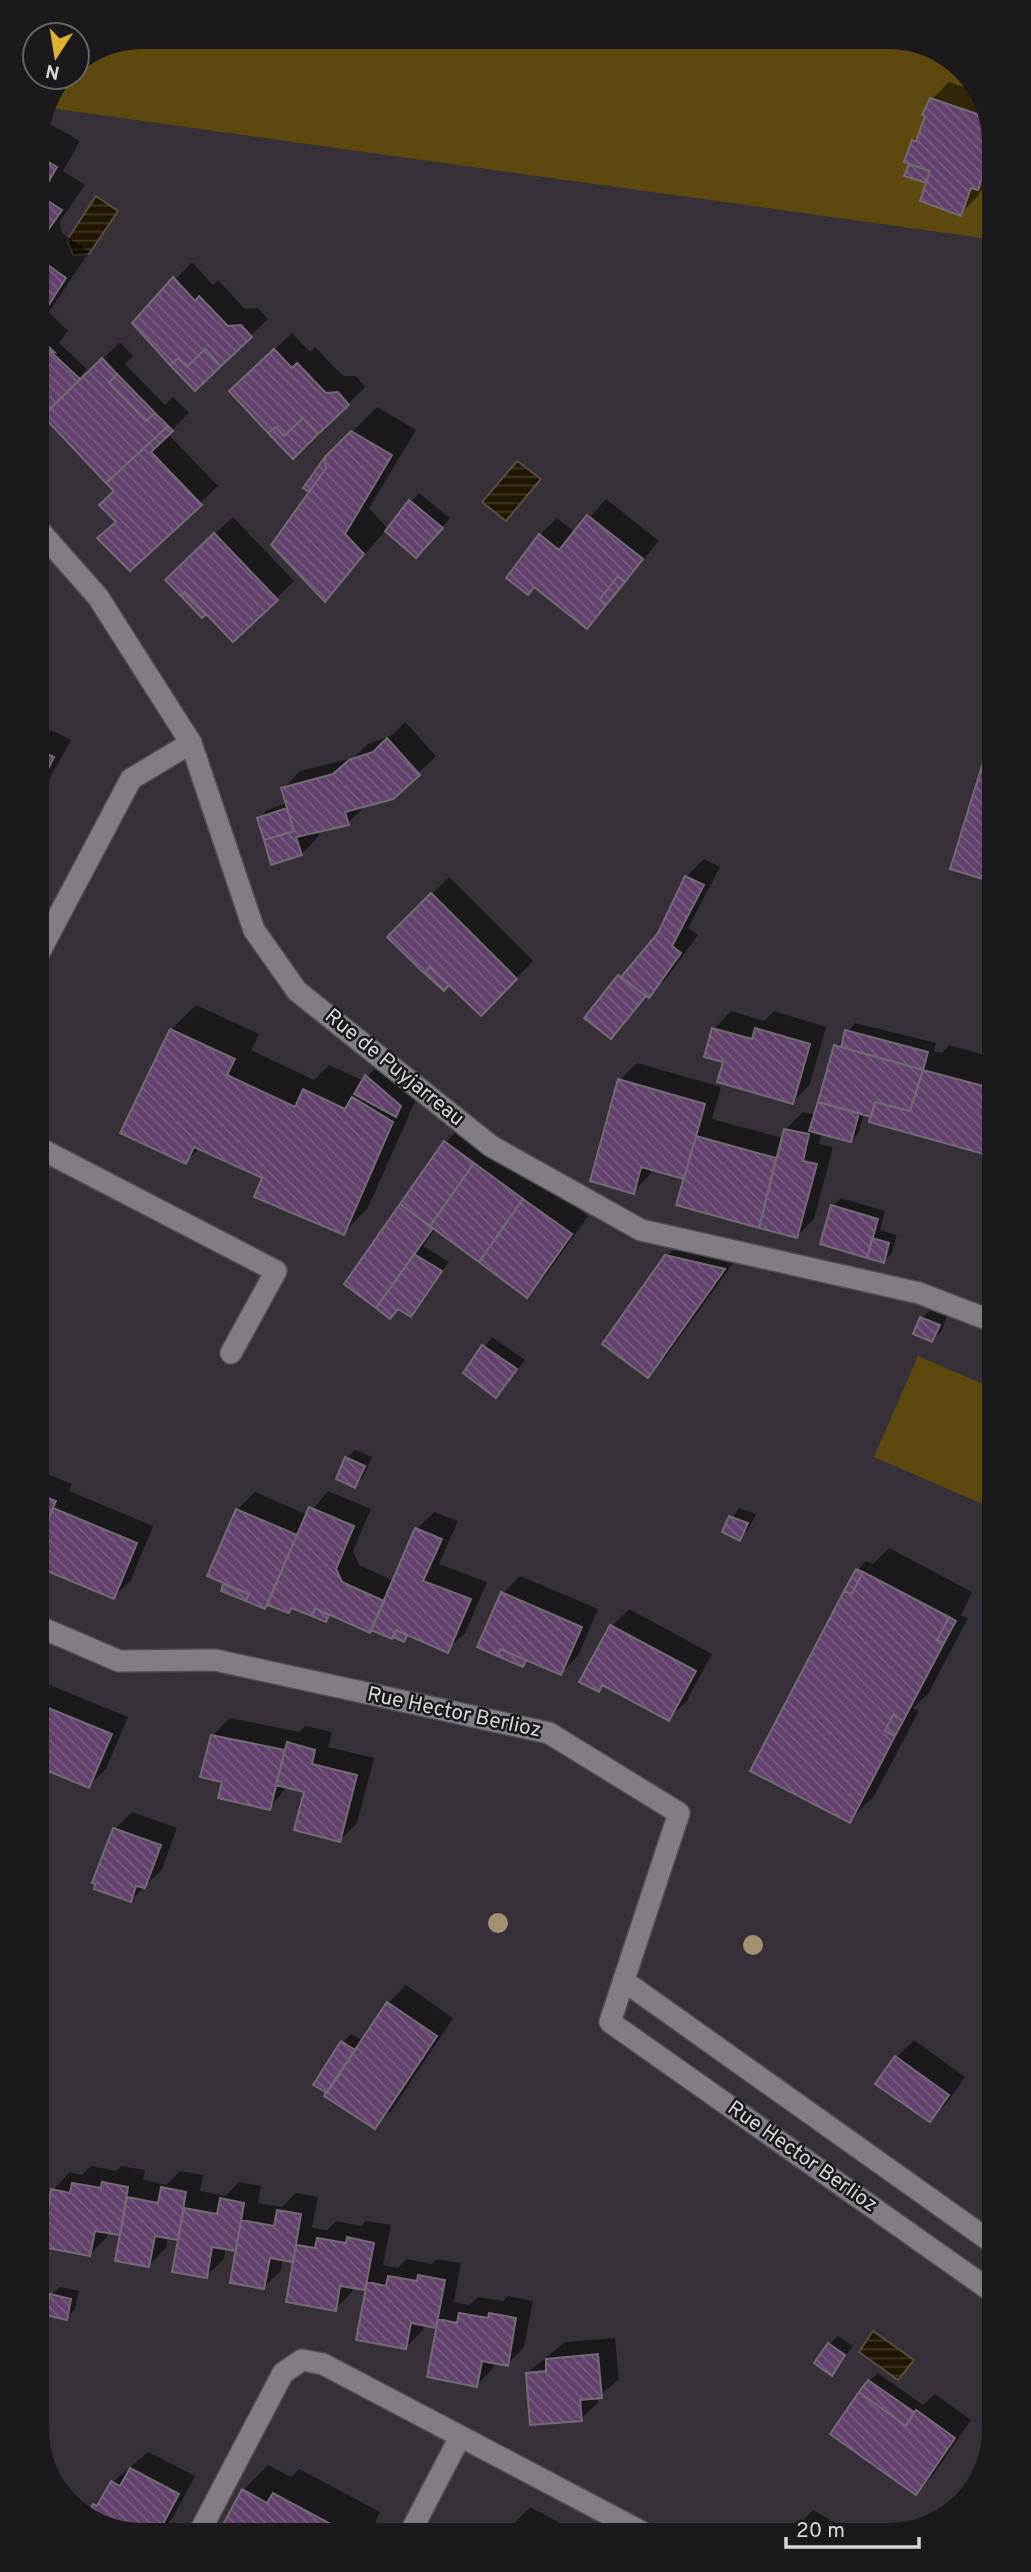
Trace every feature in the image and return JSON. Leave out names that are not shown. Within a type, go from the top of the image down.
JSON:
[{"type":"street","name":"Rue de Puyjarreau","points":[[49,541],[98,597],[191,743],[254,930],[297,991],[491,1146],[641,1230],[919,1293],[982,1317]]},
{"type":"street","points":[[49,934],[131,779],[191,743]]},
{"type":"street","points":[[49,1153],[276,1270],[231,1353]]},
{"type":"street","name":"Rue Hector Berlioz","points":[[49,1631],[119,1661],[215,1660],[550,1733],[679,1813],[610,2022],[982,2285]]},
{"type":"street","name":"Rue Hector Berlioz","points":[[624,1981],[982,2235]]},
{"type":"street","points":[[204,2523],[283,2373],[302,2360],[323,2364],[625,2523]]},
{"type":"street","points":[[415,2523],[460,2437]]},
{"type":"shaded area","points":[[142,49],[895,49],[935,61],[955,76],[970,96],[981,130],[982,238],[56,109],[65,91],[91,91],[91,65],[96,61],[112,54]]},
{"type":"shaded area","points":[[96,196],[118,211],[89,254],[73,255],[67,240]]},
{"type":"shaded area","points":[[517,461],[541,479],[506,521],[482,502]]},
{"type":"shaded area","points":[[918,1356],[982,1384],[982,1504],[874,1457]]},
{"type":"shaded area","points":[[873,2331],[914,2360],[898,2380],[859,2352]]},
{"type":"building","points":[[930,98],[977,114],[982,142],[982,178],[978,190],[971,188],[961,216],[920,201],[930,171],[904,162],[912,140],[916,141],[925,116],[922,115]]},
{"type":"building","points":[[49,162],[57,167],[49,181]]},
{"type":"building","points":[[909,164],[930,171],[926,183],[904,176]]},
{"type":"building","points":[[49,202],[62,210],[49,229]]},
{"type":"building","points":[[49,266],[66,278],[49,304]]},
{"type":"building","points":[[173,277],[195,301],[199,296],[228,326],[241,325],[252,337],[221,366],[205,349],[187,367],[178,358],[170,365],[132,323]]},
{"type":"building","points":[[205,349],[221,366],[195,391],[170,365],[178,358],[187,367]]},
{"type":"building","points":[[274,349],[292,368],[297,363],[326,393],[338,392],[349,405],[318,434],[303,418],[284,436],[276,427],[268,433],[229,391]]},
{"type":"building","points":[[49,352],[80,379],[49,410]]},
{"type":"building","points":[[102,358],[117,374],[109,383],[146,421],[155,413],[168,426],[106,483],[49,422],[49,410]]},
{"type":"building","points":[[117,374],[155,413],[146,421],[109,383]]},
{"type":"building","points":[[303,418],[318,434],[293,459],[268,433],[276,427],[284,436]]},
{"type":"building","points":[[168,426],[173,431],[151,452],[202,505],[130,571],[97,538],[116,522],[99,505],[114,491],[106,483]]},
{"type":"building","points":[[351,431],[392,455],[345,534],[364,554],[325,602],[271,545],[326,468],[325,457]]},
{"type":"building","points":[[325,457],[326,468],[309,492],[303,488]]},
{"type":"building","points":[[409,500],[443,528],[416,558],[385,531]]},
{"type":"building","points":[[587,515],[643,559],[625,582],[618,576],[600,599],[606,605],[587,629],[534,587],[528,595],[506,578],[539,534],[559,550]]},
{"type":"building","points":[[214,533],[278,600],[233,642],[185,592],[181,596],[165,580]]},
{"type":"building","points":[[618,576],[625,582],[606,605],[600,599]]},
{"type":"building","points":[[185,592],[206,614],[202,618],[181,596]]},
{"type":"building","points":[[387,738],[420,775],[393,799],[345,812],[349,825],[296,837],[302,855],[271,865],[264,840],[294,831],[281,788],[333,774],[349,760],[373,752]]},
{"type":"building","points":[[982,766],[982,879],[950,869]]},
{"type":"building","points":[[287,808],[294,831],[264,840],[257,818]]},
{"type":"building","points":[[685,876],[704,885],[672,946],[681,953],[649,998],[621,977],[658,933]]},
{"type":"building","points":[[431,893],[517,979],[481,1016],[430,967],[424,973],[387,937]]},
{"type":"building","points":[[430,967],[449,985],[444,991],[424,973]]},
{"type":"building","points":[[618,975],[646,996],[611,1039],[584,1018]]},
{"type":"building","points":[[712,1028],[752,1039],[755,1028],[810,1044],[793,1104],[717,1082],[723,1062],[704,1057]]},
{"type":"building","points":[[170,1029],[235,1059],[227,1075],[295,1107],[303,1089],[345,1109],[352,1097],[393,1122],[344,1235],[254,1197],[262,1178],[194,1147],[186,1164],[120,1133]]},
{"type":"building","points":[[845,1030],[928,1052],[923,1070],[841,1047]]},
{"type":"building","points":[[834,1045],[923,1070],[910,1111],[875,1102],[871,1117],[818,1102]]},
{"type":"building","points":[[923,1070],[982,1086],[982,1153],[869,1122],[875,1102],[910,1111]]},
{"type":"building","points":[[365,1075],[401,1106],[396,1117],[354,1094]]},
{"type":"building","points":[[618,1079],[705,1104],[684,1179],[641,1167],[634,1194],[590,1181]]},
{"type":"building","points":[[818,1102],[859,1113],[851,1142],[809,1131]]},
{"type":"building","points":[[784,1129],[809,1134],[803,1161],[817,1164],[797,1238],[759,1228]]},
{"type":"building","points":[[696,1136],[776,1158],[759,1228],[676,1205]]},
{"type":"building","points":[[444,1141],[474,1163],[430,1226],[400,1204]]},
{"type":"building","points":[[474,1163],[523,1199],[479,1262],[430,1226]]},
{"type":"building","points":[[523,1199],[572,1234],[527,1298],[479,1262]]},
{"type":"building","points":[[400,1204],[433,1228],[376,1308],[344,1284]]},
{"type":"building","points":[[831,1205],[878,1219],[867,1258],[820,1244]]},
{"type":"building","points":[[872,1238],[889,1243],[884,1263],[867,1258]]},
{"type":"building","points":[[414,1254],[442,1271],[411,1317],[398,1309],[390,1319],[376,1308]]},
{"type":"building","points":[[665,1255],[725,1269],[648,1378],[602,1344]]},
{"type":"building","points":[[920,1317],[940,1325],[932,1342],[913,1334]]},
{"type":"building","points":[[482,1345],[517,1369],[496,1398],[463,1373]]},
{"type":"building","points":[[345,1457],[365,1466],[355,1488],[336,1479]]},
{"type":"building","points":[[49,1498],[56,1501],[49,1517]]},
{"type":"building","points":[[309,1507],[354,1526],[336,1569],[342,1582],[384,1601],[370,1633],[315,1608],[312,1616],[291,1608],[289,1613],[267,1605]]},
{"type":"building","points":[[53,1508],[137,1543],[114,1599],[49,1572],[49,1517]]},
{"type":"building","points":[[236,1509],[297,1535],[265,1609],[246,1601],[249,1594],[207,1576]]},
{"type":"building","points":[[729,1516],[748,1523],[740,1541],[722,1532]]},
{"type":"building","points":[[415,1528],[442,1539],[423,1581],[471,1599],[448,1653],[396,1630],[392,1639],[371,1630]]},
{"type":"building","points":[[856,1569],[863,1572],[852,1594],[844,1591]]},
{"type":"building","points":[[863,1572],[949,1617],[937,1640],[944,1643],[903,1721],[893,1715],[885,1731],[895,1736],[850,1823],[750,1771],[844,1591],[852,1594]]},
{"type":"building","points":[[223,1584],[249,1594],[246,1601],[221,1591]]},
{"type":"building","points":[[501,1592],[582,1627],[561,1675],[500,1649],[497,1656],[477,1647]]},
{"type":"building","points":[[315,1608],[329,1615],[326,1622],[312,1616]]},
{"type":"building","points":[[949,1617],[956,1621],[944,1643],[937,1640]]},
{"type":"building","points":[[610,1625],[696,1671],[669,1721],[602,1685],[599,1692],[579,1682]]},
{"type":"building","points":[[396,1630],[407,1635],[404,1642],[393,1637]]},
{"type":"building","points":[[500,1649],[526,1660],[523,1667],[497,1656]]},
{"type":"building","points":[[49,1708],[112,1734],[89,1788],[49,1771]]},
{"type":"building","points":[[893,1715],[903,1721],[895,1736],[885,1731]]},
{"type":"building","points":[[211,1735],[285,1750],[270,1810],[218,1798],[222,1782],[200,1777]]},
{"type":"building","points":[[287,1742],[315,1750],[312,1764],[357,1775],[340,1842],[294,1830],[304,1792],[276,1785]]},
{"type":"building","points":[[113,1828],[161,1845],[145,1888],[136,1886],[131,1902],[94,1889],[95,1884],[92,1883]]},
{"type":"building","points":[[387,2002],[437,2036],[375,2129],[324,2096]]},
{"type":"building","points":[[341,2041],[355,2050],[327,2093],[313,2085]]},
{"type":"building","points":[[895,2056],[949,2095],[930,2122],[875,2084]]},
{"type":"building","points":[[102,2182],[128,2187],[120,2235],[95,2231],[90,2256],[49,2248],[51,2189],[70,2193],[72,2183],[101,2188]]},
{"type":"building","points":[[161,2187],[186,2192],[178,2240],[155,2236],[149,2267],[115,2261],[127,2197],[158,2203]]},
{"type":"building","points":[[220,2198],[244,2203],[236,2251],[212,2247],[207,2278],[172,2272],[184,2208],[217,2214]]},
{"type":"building","points":[[277,2210],[301,2214],[293,2262],[270,2258],[264,2289],[230,2283],[241,2220],[274,2226]]},
{"type":"building","points":[[347,2237],[374,2243],[365,2290],[340,2286],[336,2311],[286,2302],[296,2245],[315,2248],[317,2238],[346,2243]]},
{"type":"building","points":[[418,2275],[445,2280],[436,2328],[411,2323],[406,2349],[356,2340],[367,2282],[386,2286],[388,2276],[417,2281]]},
{"type":"building","points":[[50,2294],[71,2299],[67,2320],[49,2316]]},
{"type":"building","points":[[459,2313],[488,2318],[489,2313],[516,2318],[508,2366],[482,2361],[477,2387],[427,2377],[438,2319],[457,2323]]},
{"type":"building","points":[[828,2343],[845,2355],[832,2376],[814,2363]]},
{"type":"building","points":[[598,2354],[602,2398],[580,2400],[582,2421],[530,2425],[526,2373],[546,2371],[546,2359]]},
{"type":"building","points":[[868,2380],[914,2412],[906,2426],[859,2392]]},
{"type":"building","points":[[859,2392],[906,2426],[916,2410],[955,2438],[916,2495],[830,2434]]},
{"type":"building","points":[[130,2468],[179,2494],[163,2523],[124,2521],[91,2507],[93,2504],[97,2506],[111,2481],[120,2486]]},
{"type":"building","points":[[242,2489],[267,2503],[273,2493],[329,2523],[224,2523]]}]
